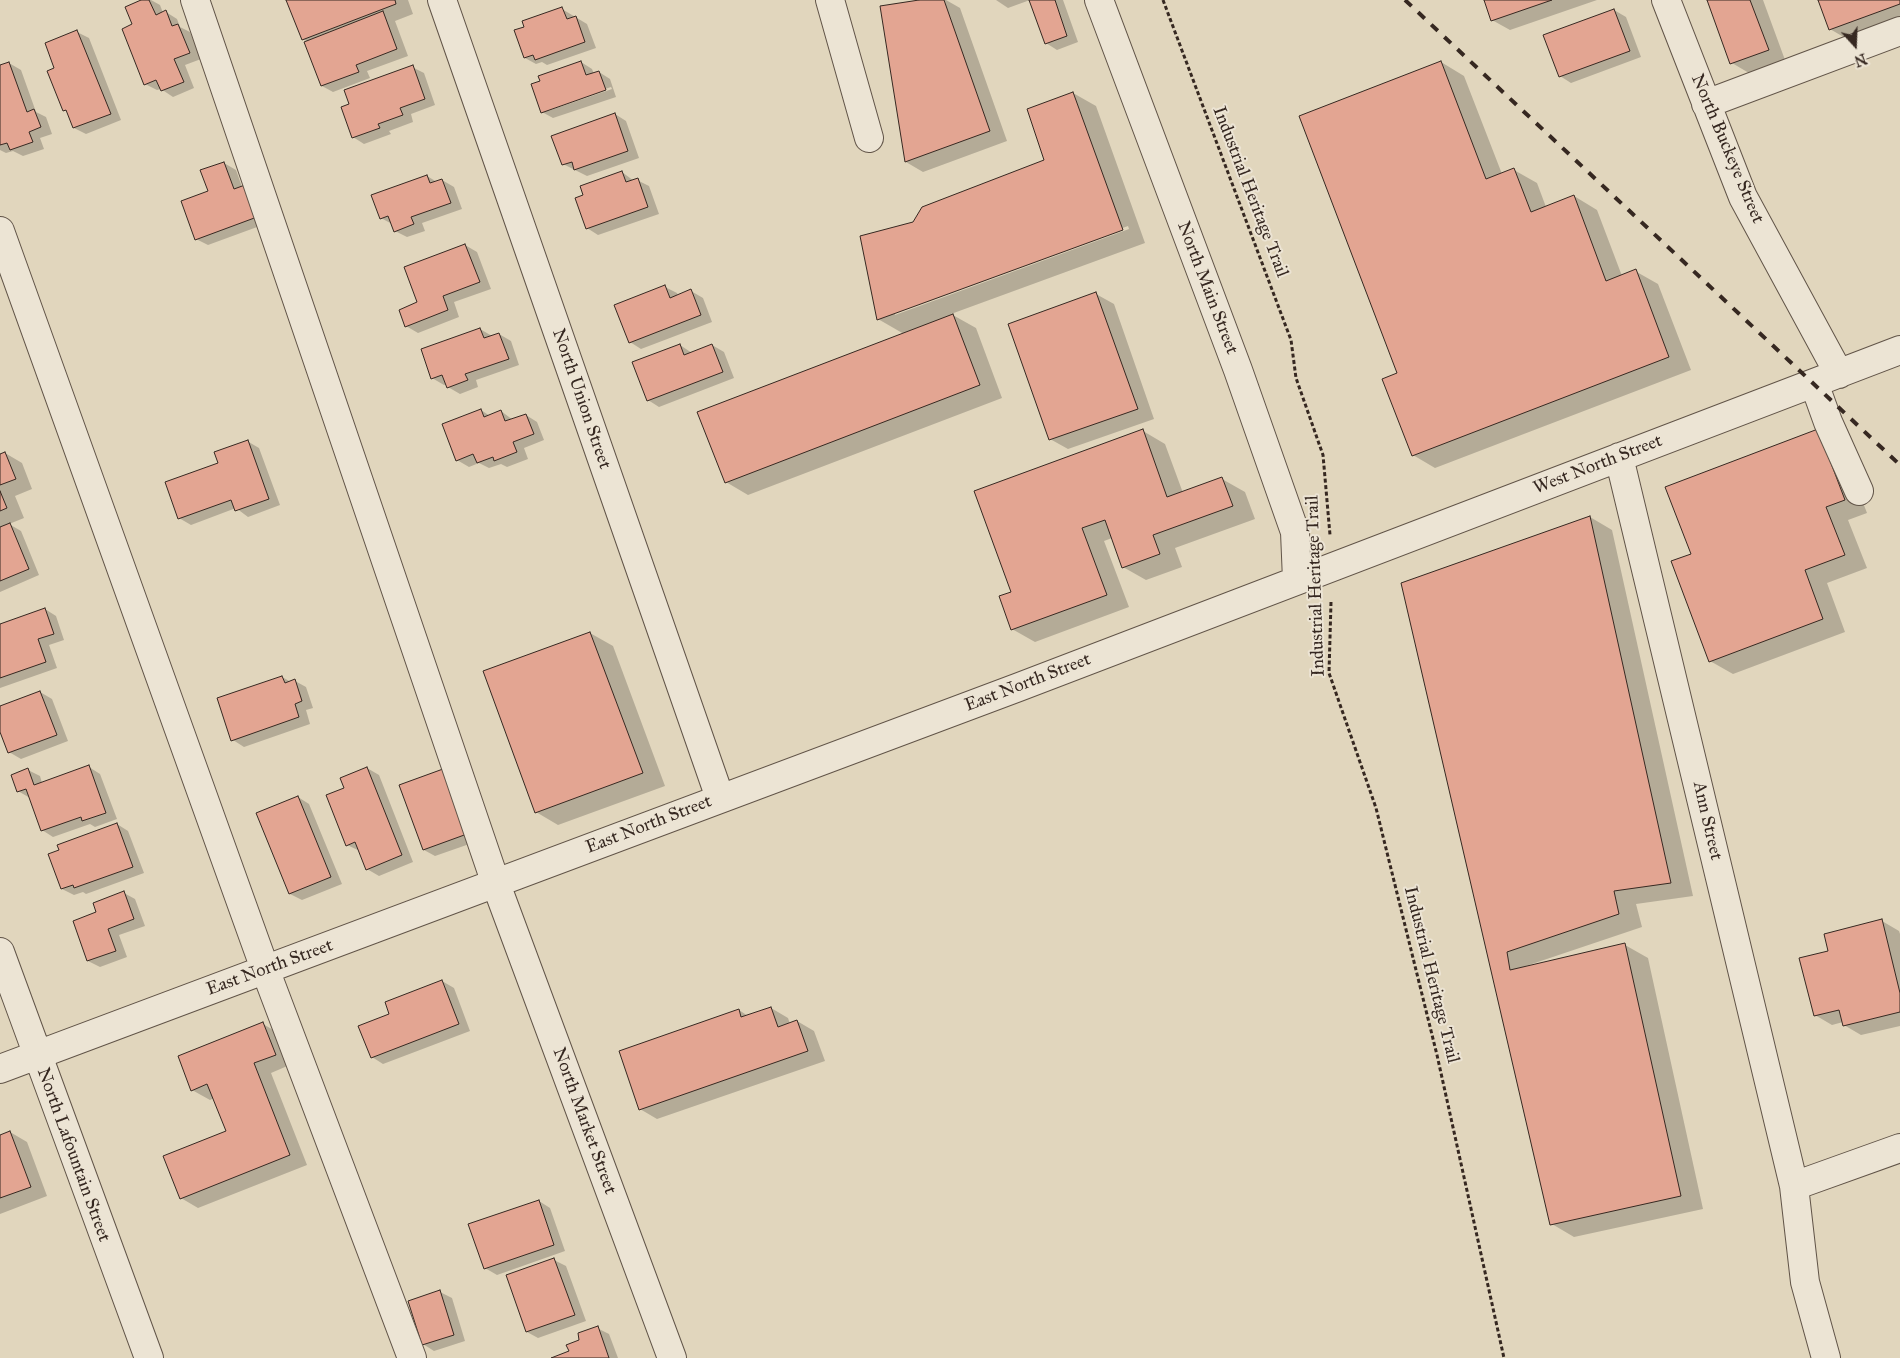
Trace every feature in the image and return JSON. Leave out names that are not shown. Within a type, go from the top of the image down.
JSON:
[{"type":"street","name":"North Market Street","points":[[195,0],[496,884],[672,1358]]},
{"type":"street","name":"North Union Street","points":[[442,0],[720,798]]},
{"type":"street","points":[[830,0],[869,138]]},
{"type":"street","name":"North Main Street","points":[[1099,0],[1238,370],[1295,532],[1297,580]]},
{"type":"street","name":"North Buckeye Street","points":[[1666,0],[1743,197],[1826,379],[1828,422],[1859,491]]},
{"type":"street","points":[[1706,104],[1900,31]]},
{"type":"street","points":[[0,231],[265,969],[412,1358]]},
{"type":"street","name":"West North Street","points":[[1297,580],[1900,350]]},
{"type":"street","name":"Ann Street","points":[[1619,457],[1794,1186],[1806,1282],[1826,1358]]},
{"type":"street","name":"East North Street","points":[[0,1069],[1019,687],[1297,580]]},
{"type":"street","name":"North Lafountain Street","points":[[0,952],[36,1056],[148,1358]]},
{"type":"street","points":[[1794,1186],[1900,1148]]},
{"type":"path","name":"Industrial Heritage Trail","points":[[1162,0],[1291,340],[1296,378],[1323,455],[1332,566],[1328,673],[1376,808],[1437,1055],[1504,1358]]},
{"type":"building","points":[[141,0],[149,0],[156,15],[166,10],[172,26],[178,24],[190,53],[174,59],[184,82],[161,91],[156,80],[144,85],[122,29],[132,24],[125,7]]},
{"type":"building","points":[[286,0],[395,0],[396,4],[302,40]]},
{"type":"building","points":[[919,0],[944,0],[990,131],[905,162],[880,6]]},
{"type":"building","points":[[1029,0],[1055,0],[1067,36],[1045,44]]},
{"type":"building","points":[[1484,0],[1552,0],[1491,21]]},
{"type":"building","points":[[1707,0],[1750,0],[1769,50],[1730,64]]},
{"type":"building","points":[[1818,0],[1900,0],[1900,4],[1829,30]]},
{"type":"building","points":[[562,7],[567,19],[576,16],[585,42],[535,60],[533,55],[524,58],[514,30],[524,27],[522,21]]},
{"type":"building","points":[[1614,9],[1630,51],[1559,77],[1543,35]]},
{"type":"building","points":[[383,11],[397,49],[356,65],[359,72],[321,86],[304,42]]},
{"type":"building","points":[[77,30],[111,114],[73,128],[66,110],[63,111],[47,71],[54,68],[45,43]]},
{"type":"building","points":[[581,61],[586,75],[599,71],[606,90],[541,113],[531,84],[540,81],[538,76]]},
{"type":"building","points":[[1441,61],[1486,179],[1514,168],[1531,212],[1574,195],[1606,281],[1636,269],[1669,357],[1412,456],[1382,379],[1397,373],[1299,116]]},
{"type":"building","points":[[9,62],[27,112],[34,109],[41,127],[29,132],[33,142],[10,150],[7,143],[0,145],[0,65]]},
{"type":"building","points":[[413,65],[425,99],[400,108],[403,115],[378,124],[380,128],[352,138],[341,107],[349,104],[344,90]]},
{"type":"building","points":[[1073,92],[1123,230],[877,320],[860,236],[913,222],[922,207],[1044,160],[1027,109]]},
{"type":"building","points":[[615,113],[628,151],[574,170],[572,162],[562,165],[551,136]]},
{"type":"building","points":[[224,162],[234,189],[245,185],[257,217],[195,240],[181,201],[208,191],[200,170]]},
{"type":"building","points":[[622,171],[626,182],[638,178],[648,207],[586,229],[575,198],[583,195],[580,186]]},
{"type":"building","points":[[427,175],[430,183],[442,179],[451,203],[411,217],[414,224],[394,232],[388,216],[380,219],[371,195]]},
{"type":"building","points":[[465,244],[480,282],[443,296],[448,310],[405,327],[399,310],[417,302],[404,267]]},
{"type":"building","points":[[665,285],[670,298],[691,289],[701,315],[629,343],[614,305]]},
{"type":"building","points":[[1096,292],[1138,409],[1049,440],[1008,324]]},
{"type":"building","points":[[953,314],[980,385],[725,483],[697,412]]},
{"type":"building","points":[[480,328],[484,338],[499,333],[509,359],[465,374],[468,380],[447,388],[442,375],[431,379],[421,349]]},
{"type":"building","points":[[680,344],[684,355],[712,344],[723,372],[647,401],[632,362]]},
{"type":"building","points":[[481,409],[484,417],[501,410],[505,421],[526,414],[534,434],[513,442],[517,452],[494,461],[493,457],[477,463],[473,454],[456,461],[442,424]]},
{"type":"building","points":[[1143,429],[1167,497],[1222,477],[1233,506],[1153,535],[1160,554],[1122,568],[1105,520],[1082,528],[1107,595],[1011,630],[999,596],[1011,592],[974,491]]},
{"type":"building","points":[[1818,429],[1845,500],[1826,507],[1845,555],[1805,570],[1823,619],[1709,662],[1671,561],[1691,554],[1665,487]]},
{"type":"building","points":[[248,440],[269,499],[235,511],[231,500],[178,519],[165,482],[218,463],[214,452]]},
{"type":"building","points":[[5,452],[16,479],[0,485],[0,454]]},
{"type":"building","points":[[0,491],[7,508],[0,511]]},
{"type":"building","points":[[1590,516],[1671,883],[1614,891],[1619,914],[1507,952],[1510,970],[1625,943],[1681,1196],[1550,1225],[1401,583]]},
{"type":"building","points":[[10,523],[29,569],[0,581],[0,527]]},
{"type":"building","points":[[45,608],[54,634],[38,639],[46,662],[0,678],[0,624]]},
{"type":"building","points":[[590,632],[643,773],[535,813],[483,671]]},
{"type":"building","points":[[282,676],[285,683],[295,679],[302,701],[295,704],[299,717],[231,741],[217,698]]},
{"type":"building","points":[[40,691],[57,735],[8,753],[0,732],[0,706]]},
{"type":"building","points":[[89,765],[106,813],[82,821],[81,817],[41,831],[26,789],[17,792],[11,775],[28,768],[34,785]]},
{"type":"building","points":[[367,767],[402,855],[366,870],[355,842],[346,846],[326,795],[344,788],[340,778]]},
{"type":"building","points":[[443,769],[467,834],[423,850],[399,785]]},
{"type":"building","points":[[298,796],[331,877],[289,894],[256,813]]},
{"type":"building","points":[[117,823],[133,867],[74,888],[73,885],[61,889],[48,854],[59,850],[57,845]]},
{"type":"building","points":[[124,891],[134,919],[108,929],[116,951],[87,961],[73,921],[96,912],[93,903]]},
{"type":"building","points":[[1882,919],[1900,993],[1900,1012],[1843,1026],[1839,1010],[1814,1016],[1799,958],[1828,951],[1824,934]]},
{"type":"building","points":[[442,980],[459,1024],[371,1058],[358,1026],[389,1014],[385,1002]]},
{"type":"building","points":[[771,1007],[778,1027],[797,1020],[808,1051],[639,1110],[619,1051],[739,1009],[741,1017]]},
{"type":"building","points":[[263,1022],[276,1055],[254,1063],[290,1155],[180,1199],[163,1156],[226,1131],[207,1084],[191,1091],[178,1056]]},
{"type":"building","points":[[10,1131],[31,1187],[0,1198],[0,1135]]},
{"type":"building","points":[[539,1200],[554,1245],[484,1269],[468,1224]]},
{"type":"building","points":[[554,1258],[575,1315],[526,1332],[506,1275]]},
{"type":"building","points":[[440,1290],[454,1335],[422,1345],[408,1301]]},
{"type":"building","points":[[598,1326],[609,1358],[551,1358],[569,1351],[566,1345],[579,1340],[578,1333]]},
{"type":"railway","points":[[1405,0],[1900,465]]}]
